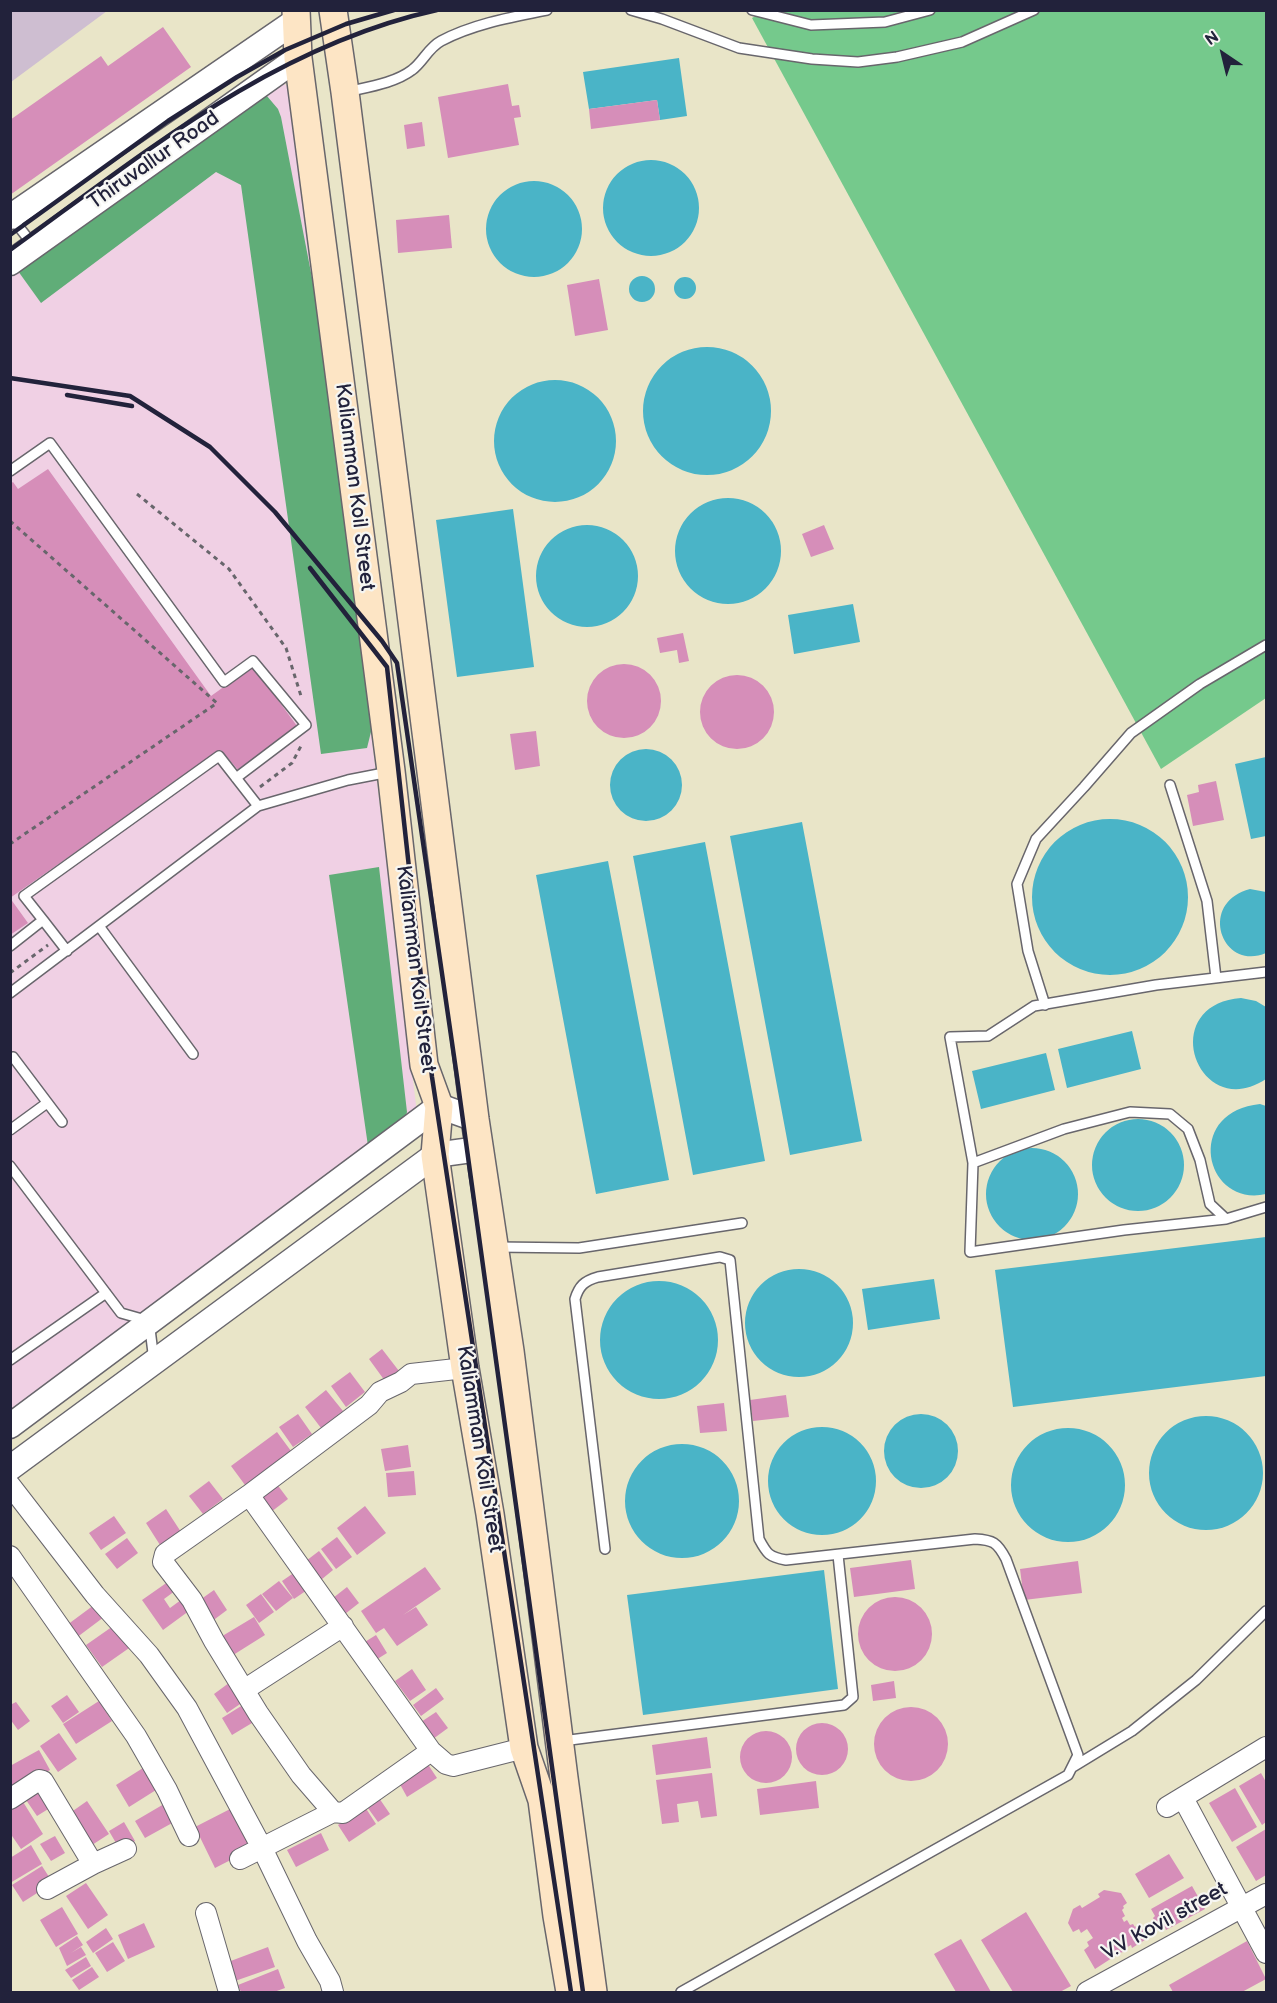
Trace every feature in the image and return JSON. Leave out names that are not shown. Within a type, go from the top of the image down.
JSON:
[{"type":"main road","name":"Kaliamman Koil Street","points":[[333,10],[475,1119],[524,1456],[559,1742],[593,1992]]},
{"type":"main road","name":"Kaliamman Koil Street","points":[[296,15],[298,58],[391,771],[424,1065],[439,1106],[435,1155],[465,1368],[490,1514],[524,1748],[542,1800],[556,1916],[570,1992]]},
{"type":"street","points":[[11,216],[296,15]]},
{"type":"street","name":"Thiruvallur Road","points":[[10,263],[298,58]]},
{"type":"street","points":[[10,1426],[439,1106],[475,1119]]},
{"type":"street","points":[[10,1468],[435,1155],[479,1149]]},
{"type":"street","points":[[333,1812],[301,1775],[244,1690],[192,1600],[163,1560],[165,1554],[369,1406],[380,1392],[401,1382],[411,1374],[465,1368]]},
{"type":"street","points":[[10,1485],[95,1595],[149,1655],[186,1708],[262,1848],[333,1992]]},
{"type":"street","points":[[249,1495],[431,1751],[446,1764],[453,1766],[524,1748]]},
{"type":"street","points":[[10,1556],[136,1736],[167,1790],[189,1836]]},
{"type":"street","points":[[244,1690],[343,1626]]},
{"type":"street","points":[[1266,1747],[1175,1802],[1242,1907],[1266,1953]]},
{"type":"street","points":[[240,1859],[333,1812],[340,1813],[349,1809],[431,1751]]},
{"type":"street","points":[[10,1799],[39,1780],[43,1781],[93,1864]]},
{"type":"street","points":[[47,1889],[126,1849]]},
{"type":"street","name":"V.V Kovil street","points":[[1087,1992],[1266,1894]]},
{"type":"street","points":[[206,1913],[229,1992]]},
{"type":"lane","points":[[345,92],[393,80],[413,70],[436,44],[458,33],[547,10]]},
{"type":"lane","points":[[631,10],[739,48],[812,59],[858,62],[897,57],[962,42],[1034,10]]},
{"type":"lane","points":[[752,10],[811,25],[885,22],[930,10]]},
{"type":"lane","points":[[11,216],[34,246]]},
{"type":"lane","points":[[10,471],[50,443],[225,682],[254,661],[306,725],[236,778]]},
{"type":"lane","points":[[1045,1005],[1028,951],[1017,884],[1036,839],[1131,733],[1200,684],[1266,645]]},
{"type":"lane","points":[[67,951],[24,896],[219,756],[258,806]]},
{"type":"lane","points":[[10,993],[258,806],[348,780],[391,771]]},
{"type":"lane","points":[[1170,785],[1207,901],[1216,978]]},
{"type":"lane","points":[[10,946],[43,920]]},
{"type":"lane","points":[[99,926],[193,1054]]},
{"type":"lane","points":[[1266,972],[1156,985],[1035,1006],[988,1036],[950,1037],[973,1163],[970,1252],[1124,1230],[1226,1219],[1266,1207]]},
{"type":"lane","points":[[13,1057],[62,1122]]},
{"type":"lane","points":[[10,1130],[47,1103]]},
{"type":"lane","points":[[973,1163],[1064,1129],[1130,1112],[1170,1114],[1188,1129],[1200,1160],[1210,1204],[1226,1219]]},
{"type":"lane","points":[[10,1166],[121,1313],[149,1321],[154,1361]]},
{"type":"lane","points":[[494,1247],[579,1248],[742,1223]]},
{"type":"lane","points":[[605,1549],[575,1299],[578,1287],[598,1277],[720,1257],[730,1260],[759,1539],[766,1553],[786,1560],[975,1539],[991,1540],[1000,1548],[1078,1755],[1068,1774],[681,1992]]},
{"type":"lane","points":[[10,1360],[106,1293]]},
{"type":"lane","points":[[559,1742],[844,1705],[853,1697],[838,1555]]},
{"type":"lane","points":[[1071,1768],[1132,1731],[1196,1680],[1266,1611]]},
{"type":"path","points":[[137,494],[229,569],[286,648],[301,697]]},
{"type":"path","points":[[10,521],[217,703],[10,844]]},
{"type":"path","points":[[249,795],[292,763],[302,745]]},
{"type":"path","points":[[10,973],[57,938]]},
{"type":"shaded area","points":[[11,10],[107,10],[107,11],[11,82]]},
{"type":"shaded area","points":[[280,81],[290,88],[294,95],[419,1130],[10,1419],[10,268]]},
{"type":"green space","points":[[766,10],[1266,11],[1266,698],[1161,769],[752,18]]},
{"type":"green space","points":[[261,89],[278,109],[281,117],[387,667],[367,748],[321,754],[241,185],[216,172],[41,303],[18,271]]},
{"type":"green space","points":[[379,867],[407,1112],[404,1122],[369,1153],[329,875]]},
{"type":"water","points":[[679,58],[687,116],[660,120],[657,100],[589,109],[583,72]]},
{"type":"water","points":[[651,160],[669,164],[685,174],[695,190],[699,208],[695,226],[685,242],[669,252],[651,256],[633,252],[617,242],[607,226],[603,208],[607,190],[617,174],[633,164]]},
{"type":"water","points":[[534,181],[552,185],[568,195],[578,211],[582,229],[578,247],[568,263],[552,273],[534,277],[516,273],[500,263],[490,247],[486,229],[490,211],[500,195],[516,185]]},
{"type":"water","points":[[642,276],[651,280],[655,289],[651,298],[642,302],[633,298],[629,289],[633,280]]},
{"type":"water","points":[[685,277],[693,280],[696,288],[693,296],[685,299],[677,296],[674,288],[677,280]]},
{"type":"water","points":[[707,347],[732,352],[752,366],[766,386],[771,411],[766,436],[752,456],[732,470],[707,475],[682,470],[662,456],[648,436],[643,411],[648,386],[662,366],[682,352]]},
{"type":"water","points":[[555,380],[578,385],[589,390],[598,398],[606,407],[611,418],[616,441],[611,464],[606,475],[598,484],[589,492],[578,497],[555,502],[532,497],[521,492],[512,484],[504,475],[499,464],[494,441],[499,418],[504,407],[512,398],[521,390],[532,385]]},
{"type":"water","points":[[728,498],[748,502],[765,514],[777,531],[781,551],[777,571],[765,588],[748,600],[728,604],[708,600],[691,588],[679,571],[675,551],[679,531],[691,514],[708,502]]},
{"type":"water","points":[[513,509],[534,667],[457,677],[436,520]]},
{"type":"water","points":[[587,525],[607,529],[623,540],[634,556],[638,576],[634,596],[623,612],[607,623],[587,627],[567,623],[551,612],[540,596],[536,576],[540,556],[551,540],[567,529]]},
{"type":"water","points":[[853,604],[860,642],[794,654],[788,615]]},
{"type":"water","points":[[646,749],[666,755],[676,765],[682,785],[676,805],[666,815],[646,821],[626,815],[616,805],[610,785],[616,765],[626,755]]},
{"type":"water","points":[[1266,757],[1266,836],[1251,839],[1235,764]]},
{"type":"water","points":[[1110,819],[1125,820],[1140,825],[1154,832],[1165,842],[1175,853],[1182,867],[1187,882],[1187,912],[1182,927],[1175,941],[1165,952],[1154,962],[1140,969],[1125,974],[1110,975],[1095,974],[1080,969],[1066,962],[1055,952],[1045,941],[1038,927],[1033,912],[1032,897],[1033,882],[1038,867],[1045,853],[1055,842],[1066,832],[1080,825],[1095,820]]},
{"type":"water","points":[[802,822],[862,1141],[790,1155],[730,836]]},
{"type":"water","points":[[705,842],[765,1161],[693,1175],[633,856]]},
{"type":"water","points":[[608,861],[669,1180],[596,1194],[536,875]]},
{"type":"water","points":[[1250,889],[1266,892],[1266,953],[1251,956],[1237,953],[1228,945],[1222,933],[1220,920],[1224,908],[1234,897]]},
{"type":"water","points":[[1241,998],[1256,1001],[1266,1007],[1266,1079],[1242,1089],[1221,1086],[1206,1075],[1196,1058],[1193,1039],[1199,1020],[1215,1005]]},
{"type":"water","points":[[1132,1031],[1141,1069],[1067,1088],[1058,1049]]},
{"type":"water","points":[[1046,1053],[1055,1090],[981,1109],[972,1071]]},
{"type":"water","points":[[1260,1104],[1266,1106],[1266,1194],[1245,1194],[1228,1187],[1217,1174],[1211,1157],[1212,1140],[1220,1123],[1236,1111]]},
{"type":"water","points":[[1138,1119],[1155,1123],[1170,1133],[1180,1148],[1184,1165],[1180,1182],[1170,1197],[1155,1207],[1138,1211],[1121,1207],[1106,1197],[1096,1182],[1092,1165],[1096,1148],[1106,1133],[1121,1123]]},
{"type":"water","points":[[1032,1148],[1049,1152],[1064,1162],[1074,1177],[1078,1194],[1074,1211],[1064,1226],[1049,1236],[1032,1240],[1015,1236],[1000,1226],[990,1211],[986,1194],[990,1177],[1000,1162],[1015,1152]]},
{"type":"water","points":[[1266,1237],[1266,1376],[1013,1407],[995,1270]]},
{"type":"water","points":[[799,1269],[820,1273],[837,1285],[849,1302],[853,1323],[849,1344],[837,1361],[820,1373],[799,1377],[778,1373],[761,1361],[749,1344],[745,1323],[749,1302],[761,1285],[778,1273]]},
{"type":"water","points":[[934,1279],[940,1319],[868,1330],[862,1289]]},
{"type":"water","points":[[659,1281],[682,1285],[701,1298],[714,1317],[718,1340],[714,1363],[701,1382],[682,1395],[659,1399],[636,1395],[617,1382],[604,1363],[600,1340],[604,1317],[617,1298],[636,1285]]},
{"type":"water","points":[[914,1414],[928,1414],[942,1420],[952,1430],[958,1444],[956,1465],[942,1482],[928,1488],[914,1488],[900,1482],[890,1472],[884,1458],[884,1444],[890,1430],[900,1420]]},
{"type":"water","points":[[1206,1416],[1228,1420],[1246,1433],[1259,1451],[1263,1473],[1259,1495],[1246,1513],[1228,1526],[1206,1530],[1184,1526],[1166,1513],[1153,1495],[1149,1473],[1153,1451],[1166,1433],[1184,1420]]},
{"type":"water","points":[[822,1427],[843,1431],[860,1443],[872,1460],[876,1481],[872,1502],[860,1519],[843,1531],[822,1535],[801,1531],[784,1519],[772,1502],[768,1481],[772,1460],[784,1443],[801,1431]]},
{"type":"water","points":[[1068,1428],[1090,1433],[1108,1445],[1120,1463],[1125,1485],[1120,1507],[1108,1525],[1090,1537],[1068,1542],[1046,1537],[1028,1525],[1016,1507],[1011,1485],[1016,1463],[1028,1445],[1046,1433]]},
{"type":"water","points":[[682,1444],[704,1449],[722,1461],[734,1479],[739,1501],[734,1523],[722,1541],[704,1553],[682,1558],[660,1553],[642,1541],[630,1523],[625,1501],[630,1479],[642,1461],[660,1449]]},
{"type":"water","points":[[824,1570],[838,1689],[643,1715],[627,1595]]},
{"type":"building","points":[[163,27],[191,67],[10,195],[10,120],[101,56],[108,66]]},
{"type":"building","points":[[508,84],[512,106],[519,105],[521,117],[514,118],[519,145],[448,158],[438,97]]},
{"type":"building","points":[[657,100],[660,120],[591,129],[589,109]]},
{"type":"building","points":[[422,122],[425,146],[407,149],[404,125]]},
{"type":"building","points":[[449,215],[452,248],[398,253],[396,220]]},
{"type":"building","points":[[599,279],[608,330],[575,336],[567,285]]},
{"type":"building","points":[[48,469],[211,696],[253,666],[297,726],[239,771],[221,750],[10,898],[10,484],[13,482],[18,489]]},
{"type":"building","points":[[824,525],[834,549],[811,557],[802,534]]},
{"type":"building","points":[[683,633],[689,661],[679,663],[677,650],[660,653],[657,638]]},
{"type":"building","points":[[624,664],[638,667],[650,675],[658,687],[661,701],[658,715],[650,727],[638,735],[624,738],[610,735],[598,727],[590,715],[587,701],[590,687],[598,675],[610,667]]},
{"type":"building","points":[[737,675],[751,678],[763,686],[771,698],[774,712],[771,726],[763,738],[751,746],[737,749],[723,746],[711,738],[703,726],[700,712],[703,698],[711,686],[723,678]]},
{"type":"building","points":[[536,731],[540,766],[515,770],[510,734]]},
{"type":"building","points":[[1216,781],[1224,820],[1193,826],[1187,795],[1199,792],[1198,785]]},
{"type":"building","points":[[10,898],[28,923],[10,935]]},
{"type":"building","points":[[382,1349],[399,1371],[385,1381],[369,1359]]},
{"type":"building","points":[[350,1372],[365,1392],[346,1407],[331,1386]]},
{"type":"building","points":[[326,1390],[343,1411],[321,1428],[305,1407]]},
{"type":"building","points":[[786,1395],[789,1417],[753,1421],[750,1400]]},
{"type":"building","points":[[724,1403],[727,1431],[700,1433],[697,1406]]},
{"type":"building","points":[[298,1414],[312,1434],[293,1447],[279,1427]]},
{"type":"building","points":[[277,1432],[291,1451],[245,1485],[231,1466]]},
{"type":"building","points":[[408,1445],[411,1467],[385,1471],[381,1449]]},
{"type":"building","points":[[414,1471],[416,1495],[388,1497],[386,1473]]},
{"type":"building","points":[[209,1481],[223,1499],[203,1514],[189,1496]]},
{"type":"building","points":[[276,1483],[288,1499],[267,1515],[255,1499]]},
{"type":"building","points":[[365,1506],[386,1533],[357,1555],[337,1528]]},
{"type":"building","points":[[166,1509],[181,1532],[160,1545],[146,1523]]},
{"type":"building","points":[[114,1516],[126,1533],[101,1550],[89,1533]]},
{"type":"building","points":[[337,1537],[352,1557],[336,1569],[321,1549]]},
{"type":"building","points":[[127,1538],[138,1553],[117,1569],[105,1554]]},
{"type":"building","points":[[319,1551],[333,1570],[316,1584],[302,1564]]},
{"type":"building","points":[[911,1560],[915,1589],[854,1597],[850,1568]]},
{"type":"building","points":[[1078,1561],[1082,1593],[1024,1600],[1020,1569]]},
{"type":"building","points":[[425,1567],[441,1589],[403,1615],[416,1607],[428,1625],[397,1646],[384,1628],[376,1633],[361,1611]]},
{"type":"building","points":[[298,1570],[310,1588],[294,1599],[282,1581]]},
{"type":"building","points":[[172,1579],[179,1588],[164,1599],[170,1608],[185,1597],[193,1608],[163,1630],[142,1600]]},
{"type":"building","points":[[279,1581],[293,1598],[276,1611],[262,1594]]},
{"type":"building","points":[[347,1587],[359,1603],[345,1614],[333,1598]]},
{"type":"building","points":[[214,1590],[227,1610],[211,1622],[197,1602]]},
{"type":"building","points":[[261,1594],[274,1612],[259,1623],[246,1605]]},
{"type":"building","points":[[895,1597],[909,1600],[921,1608],[929,1620],[932,1634],[929,1648],[921,1660],[909,1668],[895,1671],[881,1668],[869,1660],[861,1648],[858,1634],[861,1620],[869,1608],[881,1600]]},
{"type":"building","points":[[94,1605],[104,1617],[76,1638],[67,1625]]},
{"type":"building","points":[[254,1617],[265,1635],[230,1657],[219,1638]]},
{"type":"building","points":[[116,1624],[132,1646],[102,1667],[86,1645]]},
{"type":"building","points":[[376,1635],[387,1653],[371,1663],[360,1645]]},
{"type":"building","points":[[412,1669],[426,1690],[410,1701],[395,1681]]},
{"type":"building","points":[[233,1680],[246,1700],[227,1713],[214,1694]]},
{"type":"building","points":[[894,1681],[896,1698],[873,1701],[871,1685]]},
{"type":"building","points":[[436,1688],[444,1699],[421,1716],[413,1705]]},
{"type":"building","points":[[67,1695],[79,1712],[63,1723],[51,1706]]},
{"type":"building","points":[[99,1701],[112,1721],[76,1744],[63,1724]]},
{"type":"building","points":[[16,1702],[30,1721],[18,1730],[10,1719],[10,1705]]},
{"type":"building","points":[[246,1703],[257,1720],[232,1735],[222,1718]]},
{"type":"building","points":[[911,1707],[925,1710],[937,1718],[945,1730],[948,1744],[945,1758],[937,1770],[925,1778],[911,1781],[897,1778],[885,1770],[877,1758],[874,1744],[877,1730],[885,1718],[897,1710]]},
{"type":"building","points":[[436,1712],[448,1728],[433,1739],[421,1722]]},
{"type":"building","points":[[822,1723],[832,1725],[840,1731],[846,1739],[848,1749],[846,1759],[840,1767],[832,1773],[822,1775],[812,1773],[804,1767],[798,1759],[796,1749],[798,1739],[804,1731],[812,1725]]},
{"type":"building","points":[[766,1731],[776,1733],[784,1739],[790,1747],[792,1757],[790,1767],[784,1775],[776,1781],[766,1783],[756,1781],[748,1775],[742,1767],[740,1757],[742,1747],[748,1739],[756,1733]]},
{"type":"building","points":[[59,1733],[77,1759],[58,1772],[40,1746]]},
{"type":"building","points":[[707,1737],[711,1768],[656,1775],[652,1745]]},
{"type":"building","points":[[39,1750],[50,1770],[15,1790],[10,1783],[10,1766]]},
{"type":"building","points":[[425,1760],[437,1778],[407,1797],[396,1777]]},
{"type":"building","points":[[143,1768],[156,1790],[129,1807],[116,1785]]},
{"type":"building","points":[[712,1773],[717,1816],[701,1818],[698,1801],[677,1804],[679,1822],[662,1824],[656,1780]]},
{"type":"building","points":[[1261,1773],[1266,1782],[1266,1822],[1262,1825],[1239,1786]]},
{"type":"building","points":[[816,1781],[819,1808],[760,1815],[757,1789]]},
{"type":"building","points":[[40,1787],[53,1806],[37,1816],[24,1797]]},
{"type":"building","points":[[1235,1788],[1257,1827],[1232,1842],[1209,1803]]},
{"type":"building","points":[[377,1795],[390,1814],[378,1822],[365,1804]]},
{"type":"building","points":[[20,1797],[43,1834],[21,1849],[10,1833],[10,1803]]},
{"type":"building","points":[[87,1801],[109,1834],[92,1845],[70,1813]]},
{"type":"building","points":[[164,1804],[174,1822],[145,1838],[135,1821]]},
{"type":"building","points":[[236,1806],[256,1847],[215,1868],[195,1827]]},
{"type":"building","points":[[365,1807],[376,1824],[349,1842],[338,1825]]},
{"type":"building","points":[[124,1822],[135,1841],[120,1850],[109,1831]]},
{"type":"building","points":[[1266,1829],[1266,1875],[1256,1881],[1236,1847]]},
{"type":"building","points":[[321,1833],[329,1850],[296,1867],[287,1850]]},
{"type":"building","points":[[55,1836],[65,1853],[51,1861],[40,1844]]},
{"type":"building","points":[[31,1845],[42,1864],[10,1883],[10,1858]]},
{"type":"building","points":[[1169,1854],[1184,1878],[1149,1898],[1135,1874]]},
{"type":"building","points":[[42,1866],[53,1883],[23,1902],[12,1885]]},
{"type":"building","points":[[86,1883],[108,1915],[88,1929],[66,1896]]},
{"type":"building","points":[[1192,1886],[1205,1909],[1166,1930],[1165,1927],[1160,1930],[1151,1909]]},
{"type":"building","points":[[1104,1890],[1121,1893],[1127,1903],[1122,1910],[1125,1916],[1122,1918],[1124,1922],[1127,1920],[1135,1927],[1139,1924],[1148,1938],[1132,1948],[1131,1945],[1122,1950],[1123,1952],[1110,1956],[1112,1958],[1095,1969],[1084,1950],[1089,1946],[1087,1942],[1093,1938],[1087,1929],[1081,1933],[1079,1929],[1073,1932],[1068,1923],[1073,1909],[1080,1905],[1082,1908],[1100,1897],[1098,1894]]},
{"type":"building","points":[[62,1907],[78,1934],[56,1947],[40,1920]]},
{"type":"building","points":[[1026,1912],[1071,1986],[1060,1992],[1013,1992],[981,1940]]},
{"type":"building","points":[[144,1923],[155,1947],[128,1959],[118,1935]]},
{"type":"building","points":[[106,1928],[113,1939],[93,1953],[86,1942]]},
{"type":"building","points":[[77,1936],[83,1945],[71,1953],[81,1947],[86,1955],[67,1966],[59,1948]]},
{"type":"building","points":[[961,1939],[991,1992],[956,1992],[934,1954]]},
{"type":"building","points":[[1247,1941],[1266,1979],[1242,1992],[1173,1992],[1169,1985]]},
{"type":"building","points":[[113,1942],[125,1961],[107,1972],[95,1953]]},
{"type":"building","points":[[268,1947],[275,1967],[235,1981],[228,1962]]},
{"type":"building","points":[[86,1957],[91,1966],[71,1978],[65,1970]]},
{"type":"building","points":[[92,1967],[99,1977],[79,1990],[72,1980]]},
{"type":"building","points":[[278,1969],[285,1988],[274,1992],[241,1992],[238,1985]]},
{"type":"railway","points":[[10,235],[168,121],[237,77],[285,50],[346,24],[394,10]]},
{"type":"railway","points":[[10,250],[160,141],[265,76],[320,49],[377,27],[437,10]]},
{"type":"railway","points":[[10,378],[130,396],[210,447],[275,512],[382,641],[397,663],[457,1077],[583,1992]]},
{"type":"railway","points":[[67,395],[132,406]]},
{"type":"railway","points":[[310,568],[387,667],[432,1077],[571,1992]]}]
